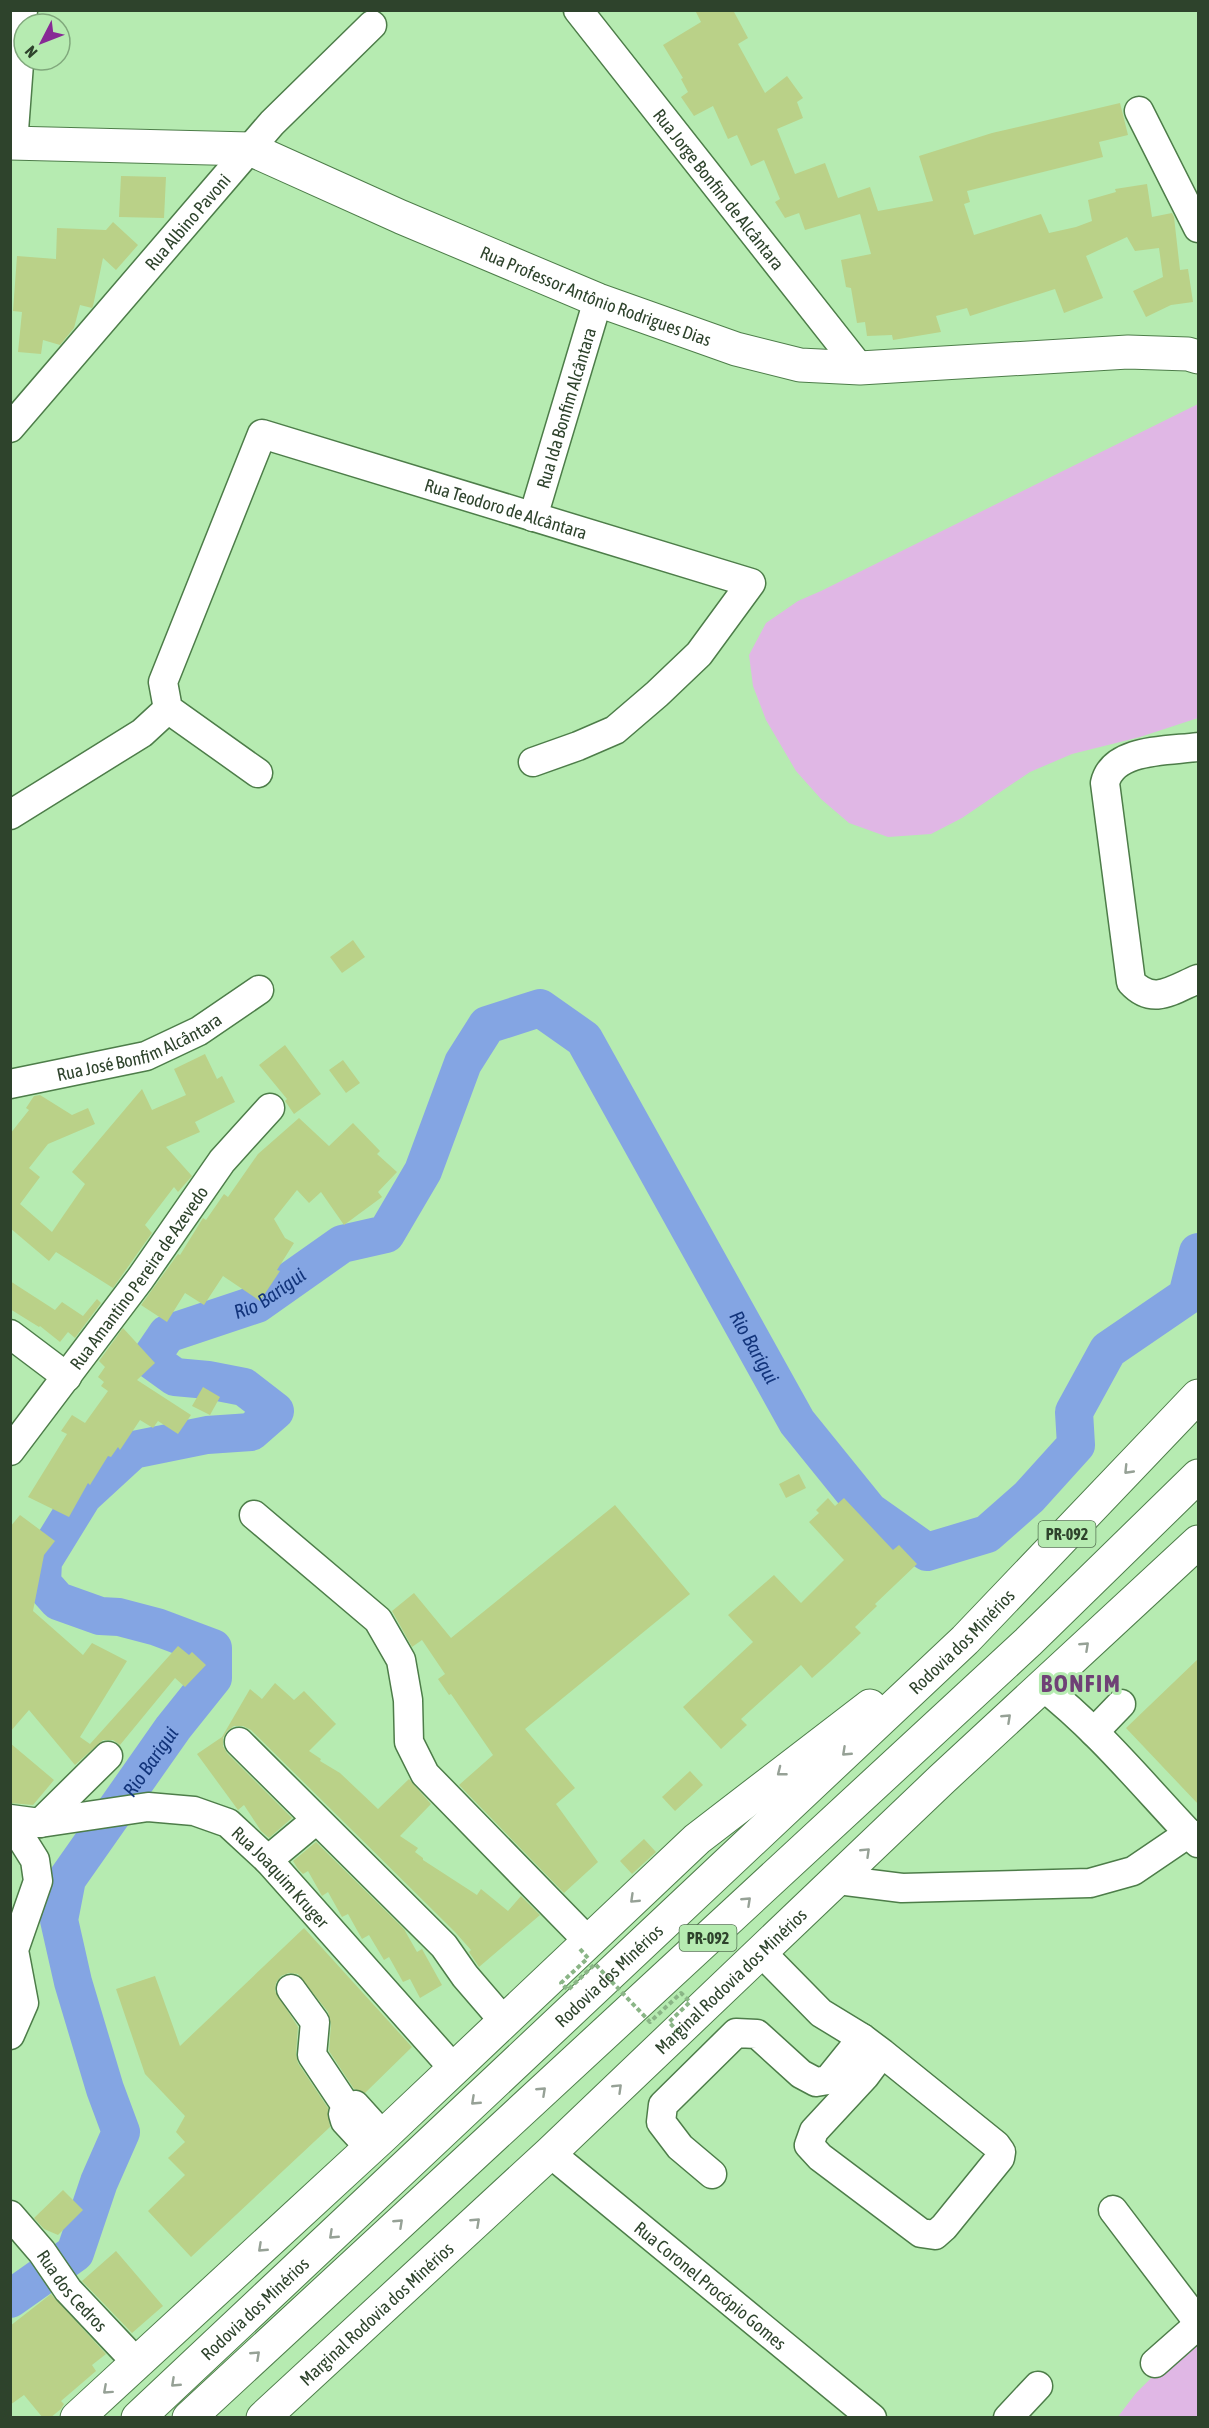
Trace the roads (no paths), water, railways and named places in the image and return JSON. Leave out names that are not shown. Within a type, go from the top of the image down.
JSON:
[{"type":"main road","name":"Rua Professor Antônio Rodrigues Dias","points":[[12,143],[250,149],[401,217],[598,300],[736,349],[800,365],[860,368],[1128,352],[1188,354],[1198,357]]},
{"type":"main road","name":"Rodovia dos Minérios","points":[[138,2418],[965,1640],[1198,1396]]},
{"type":"main road","name":"Rodovia dos Minérios","points":[[189,2418],[1028,1642],[1198,1476]]},
{"type":"main road","name":"Marginal Rodovia dos Minérios","points":[[274,2414],[1042,1686],[1198,1542]]},
{"type":"main road","points":[[77,2418],[376,2142],[697,1839],[844,1723],[965,1640]]},
{"type":"street","points":[[12,143],[23,10]]},
{"type":"street","name":"Rua Jorge Bonfim de Alcântara","points":[[578,10],[860,368]]},
{"type":"street","name":"Rua Albino Pavoni","points":[[10,428],[272,123],[372,25]]},
{"type":"street","points":[[1139,111],[1198,228]]},
{"type":"street","name":"Rua Ida Bonfim Alcântara","points":[[533,517],[598,300]]},
{"type":"street","points":[[10,393],[39,395]]},
{"type":"street","name":"Rua Teodoro de Alcântara","points":[[168,709],[163,682],[262,434],[751,583],[699,654],[615,730],[533,762]]},
{"type":"street","points":[[10,814],[142,732],[168,709],[258,773]]},
{"type":"street","points":[[1198,747],[1128,757],[1108,773],[1105,783],[1131,982],[1140,992],[1149,996],[1160,995],[1198,980]]},
{"type":"street","name":"Rua José Bonfim Alcântara","points":[[10,1084],[146,1056],[199,1031],[260,990]]},
{"type":"street","name":"Rua Amantino Pereira de Azevedo","points":[[10,1450],[140,1279],[222,1161],[270,1108]]},
{"type":"street","points":[[10,1334],[67,1377]]},
{"type":"street","points":[[254,1515],[378,1620],[401,1660],[408,1700],[408,1742],[425,1774],[585,1946]]},
{"type":"street","points":[[838,1880],[902,1888],[1090,1883],[1132,1871],[1194,1838],[1094,1732],[1042,1686]]},
{"type":"street","points":[[1094,1732],[1121,1704]]},
{"type":"street","points":[[239,1742],[444,1946],[475,1966],[511,2013]]},
{"type":"street","points":[[40,1823],[108,1755]]},
{"type":"street","name":"Rua Joaquim Kruger","points":[[10,1820],[40,1823],[148,1808],[194,1811],[228,1823],[268,1860],[454,2069]]},
{"type":"street","points":[[10,1820],[35,1860],[38,1881],[14,1950],[24,2003],[10,2035]]},
{"type":"street","points":[[268,1860],[316,1820]]},
{"type":"street","points":[[761,1952],[821,2013],[872,2046],[996,2145],[1001,2152],[1000,2158],[986,2176],[935,2235],[921,2233],[820,2157],[809,2145],[814,2131],[865,2076],[872,2046]]},
{"type":"street","points":[[291,1989],[315,2022],[312,2055],[348,2109],[355,2105],[376,2142]]},
{"type":"street","points":[[712,2174],[680,2147],[661,2122],[663,2105],[736,2033],[757,2034],[801,2074],[816,2082],[828,2080],[872,2046]]},
{"type":"street","name":"Rua Coronel Procópio Gomes","points":[[550,2153],[872,2418]]},
{"type":"street","points":[[1113,2210],[1198,2323],[1155,2362]]},
{"type":"street","name":"Rua dos Cedros","points":[[10,2215],[42,2252],[68,2290],[138,2363]]},
{"type":"street","points":[[1008,2418],[1038,2386]]},
{"type":"waterway","name":"Rio Barigui","points":[[10,2299],[75,2253],[99,2182],[121,2132],[105,2089],[73,1982],[59,1920],[67,1879],[173,1728],[213,1678],[213,1648],[157,1627],[119,1617],[100,1616],[58,1601],[42,1583],[43,1561],[83,1496],[133,1450],[207,1435],[251,1432],[275,1411],[244,1387],[175,1377],[150,1359],[167,1334],[257,1304],[342,1244],[386,1234],[423,1171],[463,1063],[487,1025],[540,1008],[584,1039],[797,1422],[869,1511],[927,1552],[987,1534],[1029,1497],[1076,1445],[1074,1412],[1108,1350],[1187,1296],[1198,1252]]},
{"type":"district","name":"BONFIM","points":[[1081,1683]]}]
